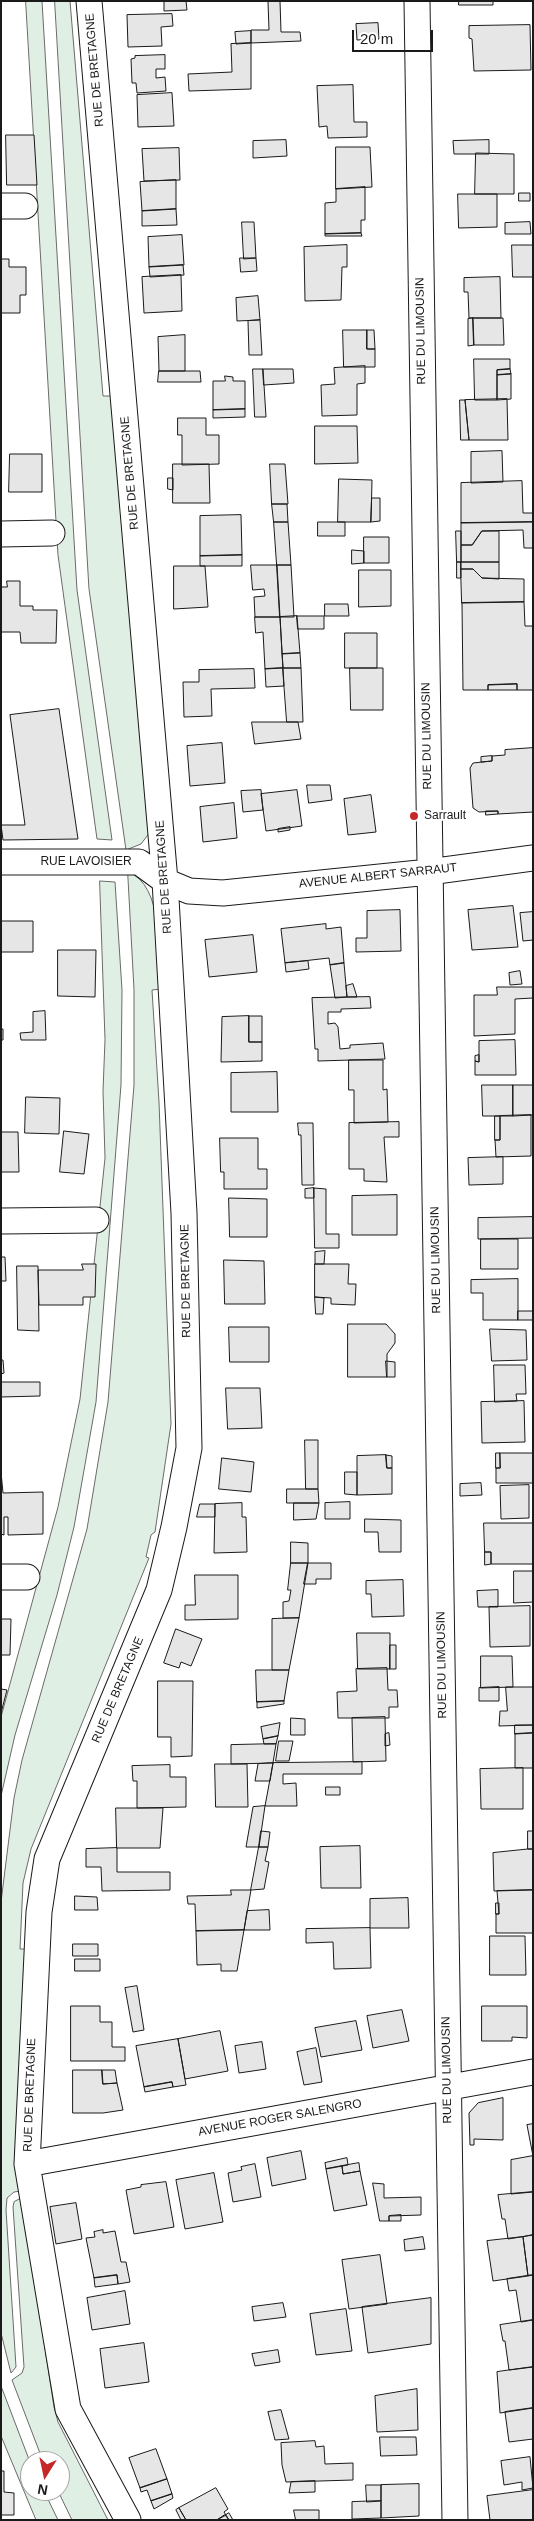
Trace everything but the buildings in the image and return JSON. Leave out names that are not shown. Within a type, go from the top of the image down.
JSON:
[{"type":"street","name":"RUE DE BRETAGNE","points":[[89,1],[166,881],[184,1213],[189,1448],[174,1527],[159,1590],[47,1859],[39,1912],[28,2164],[68,2409],[128,2520]]},
{"type":"street","name":"RUE DU LIMOUSIN","points":[[417,1],[455,2520]]},
{"type":"street","points":[[1,534],[52,533]]},
{"type":"street","name":"AVENUE ALBERT SARRAUT","points":[[223,893],[429,872],[533,858]]},
{"type":"street","name":"RUE LAVOISIER","points":[[1,862],[139,862],[166,881],[189,891],[223,893]]},
{"type":"street","points":[[1,1221],[96,1220]]},
{"type":"street","points":[[1,1577],[27,1577]]},
{"type":"street","name":"AVENUE ROGER SALENGRO","points":[[28,2164],[533,2072]]},
{"type":"green space","points":[[26,1],[42,1],[77,590],[112,840],[97,839],[58,555]]},
{"type":"green space","points":[[55,1],[70,1],[103,396],[114,396],[150,832],[141,844],[126,850],[89,589]]},
{"type":"green space","points":[[128,872],[140,879],[148,891],[154,906],[159,941],[161,989],[152,990],[159,1102],[171,1424],[155,1532],[151,1535],[146,1557],[149,1558],[31,1849],[23,1883],[20,1949],[30,1949],[21,2191],[14,2192],[7,2198],[6,2210],[16,2367],[11,2373],[1,2333],[1,1902],[14,1798],[22,1760],[87,1529],[108,1402],[134,1085],[134,990]]},
{"type":"green space","points":[[100,881],[115,882],[122,990],[121,1085],[96,1402],[74,1527],[57,1595],[15,1735],[1,1796],[1,1717],[58,1507],[80,1399],[105,1158],[103,1091],[105,1040]]},
{"type":"green space","points":[[22,2198],[54,2407],[58,2422],[108,2520],[72,2520],[63,2501],[70,2501],[70,2451],[39,2451],[12,2380],[22,2373],[24,2367],[14,2202]]},
{"type":"green space","points":[[1,2386],[26,2451],[20,2451],[20,2482],[1,2436]]},
{"type":"green space","points":[[28,2501],[49,2501],[58,2520],[36,2520]]},
{"type":"place","name":"Sarrault","points":[[414,816]]}]
